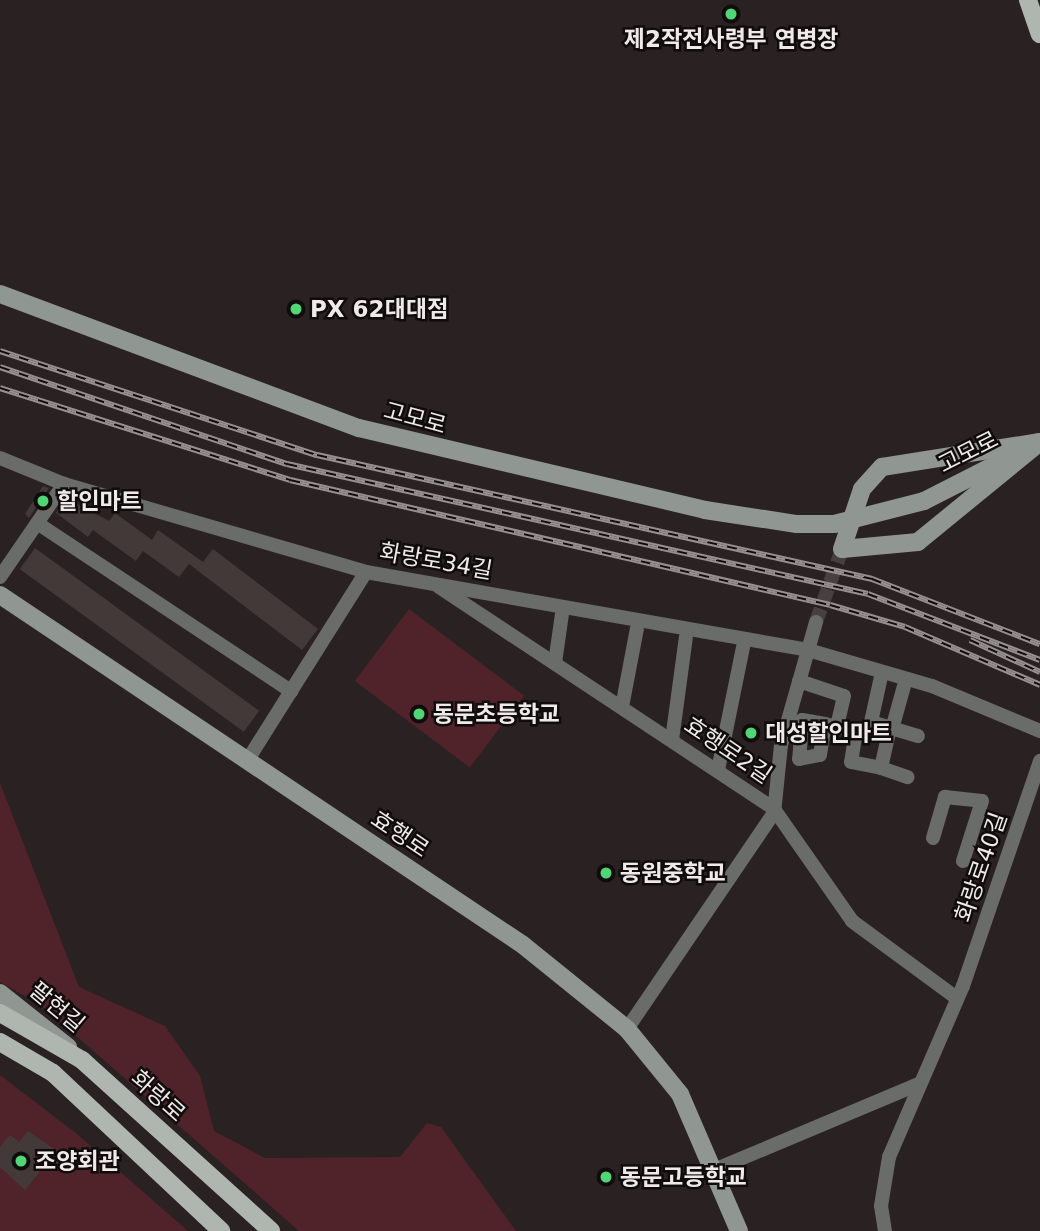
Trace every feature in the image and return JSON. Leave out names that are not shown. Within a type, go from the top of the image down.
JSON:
[{"type":"main road","points":[[1028,0],[1040,34]]},
{"type":"main road","name":"고모로","points":[[0,294],[359,428],[705,510],[834,524],[876,516],[924,501],[1040,442]]},
{"type":"main road","points":[[1040,442],[918,542],[841,552],[862,489],[882,467],[1040,442]]},
{"type":"main road","name":"효행로","points":[[0,595],[523,945],[627,1029],[680,1094],[739,1231]]},
{"type":"main road","name":"팔현길","points":[[0,993],[82,1060]]},
{"type":"main road","name":"화랑로","points":[[0,1013],[82,1060],[271,1231]]},
{"type":"main road","points":[[0,1042],[53,1073],[221,1231]]},
{"type":"street","name":"화랑로34길","points":[[0,458],[64,484],[366,572],[808,650],[906,679],[1040,731]]},
{"type":"street","points":[[0,577],[64,484]]},
{"type":"street","points":[[37,523],[291,691]]},
{"type":"street","points":[[247,761],[366,572]]},
{"type":"street","name":"효행로2길","points":[[435,584],[774,809],[852,921],[959,992]]},
{"type":"street","points":[[555,663],[562,614]]},
{"type":"street","points":[[627,1029],[774,809],[780,745],[816,622]]},
{"type":"street","points":[[622,707],[637,628]]},
{"type":"street","points":[[672,740],[686,636]]},
{"type":"street","points":[[718,770],[743,647]]},
{"type":"street","points":[[881,672],[871,722],[918,736]]},
{"type":"street","points":[[881,768],[906,679]]},
{"type":"street","points":[[799,681],[844,696],[831,725],[856,731],[851,762],[881,768],[906,777]]},
{"type":"street","name":"화랑로40길","points":[[959,992],[1040,761]]},
{"type":"street","points":[[933,838],[945,797],[982,801],[963,861]]},
{"type":"street","points":[[885,1231],[881,1206],[889,1157],[959,992]]},
{"type":"street","points":[[714,1170],[919,1084]]},
{"type":"shaded area","points":[[409,609],[524,696],[470,768],[355,681]]},
{"type":"shaded area","points":[[0,783],[79,987],[165,1026],[200,1076],[214,1131],[265,1158],[400,1157],[427,1123],[441,1127],[516,1231],[299,1231],[42,1006],[0,982]]},
{"type":"shaded area","points":[[0,1075],[77,1134],[188,1231],[0,1231]]},
{"type":"building","points":[[43,486],[49,488],[29,518],[25,514]]},
{"type":"building","points":[[66,498],[109,521],[115,513],[152,540],[158,530],[203,562],[213,549],[318,629],[302,650],[189,564],[179,577],[143,551],[136,561],[93,530],[88,537],[56,513]]},
{"type":"building","points":[[35,548],[259,711],[244,732],[20,569]]},
{"type":"building","points":[[28,1131],[70,1160],[61,1169],[50,1159],[25,1190],[0,1167],[0,1147],[10,1135],[19,1142]]},
{"type":"tunnel","points":[[816,622],[840,555]]},
{"type":"railway","points":[[0,351],[317,455],[872,579],[1040,644]]},
{"type":"railway","points":[[0,367],[287,464],[868,594],[1040,660]]},
{"type":"railway","points":[[0,388],[290,480],[830,605],[905,627],[1040,685]]},
{"type":"railway","points":[[970,640],[1040,672]]},
{"type":"place","name":"제2작전사령부 연병장","points":[[731,14]]},
{"type":"place","name":"PX 62대대점","points":[[296,309]]},
{"type":"place","name":"할인마트","points":[[43,501]]},
{"type":"place","name":"동문초등학교","points":[[419,714]]},
{"type":"place","name":"대성할인마트","points":[[751,733]]},
{"type":"place","name":"동원중학교","points":[[606,873]]},
{"type":"place","name":"조양회관","points":[[21,1161]]},
{"type":"place","name":"동문고등학교","points":[[606,1177]]}]
